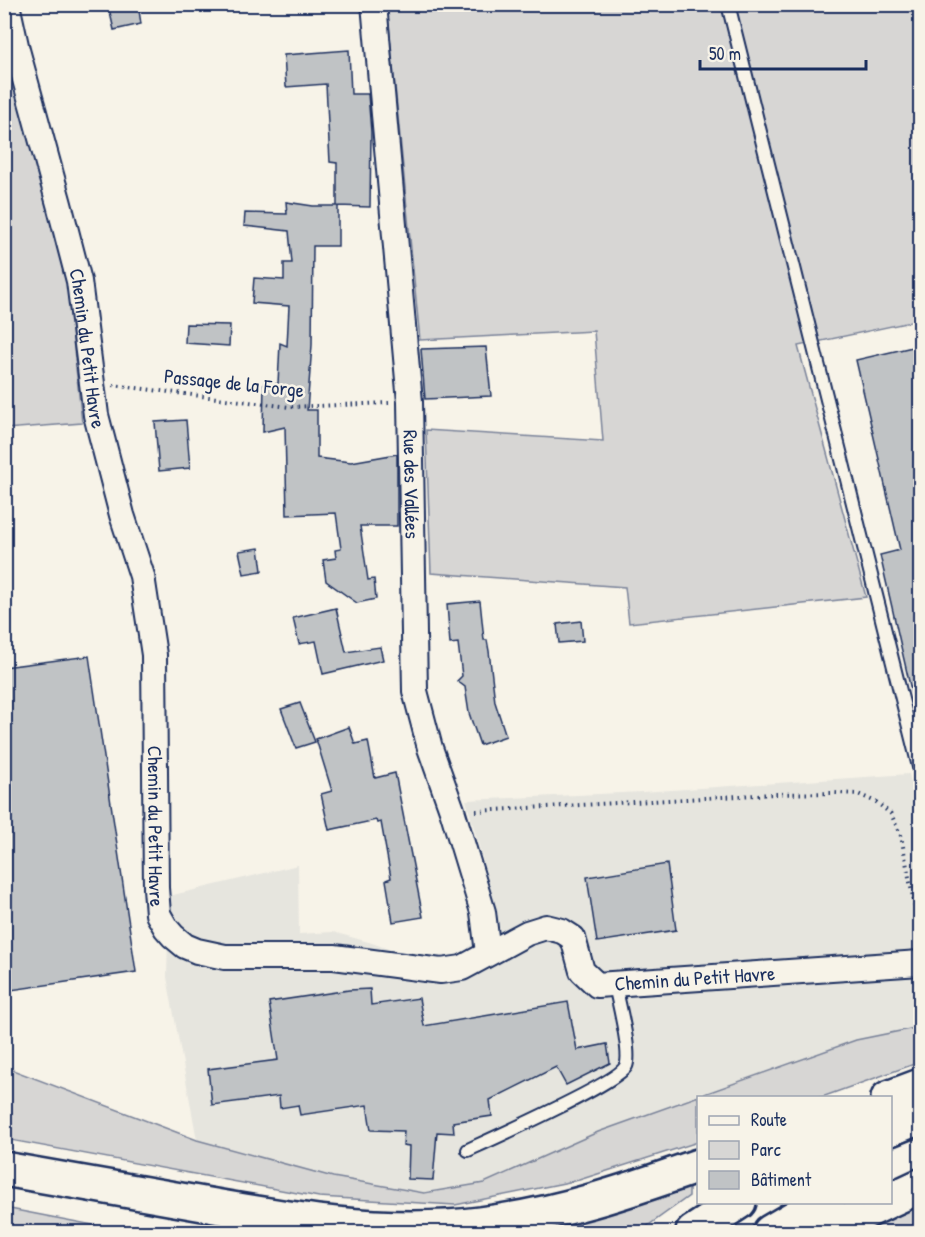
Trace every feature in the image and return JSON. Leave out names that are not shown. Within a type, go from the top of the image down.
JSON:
[{"type":"highway","points":[[892,1097],[921,1086]]},
{"type":"highway","points":[[892,1129],[921,1117]]},
{"type":"highway","points":[[892,1176],[921,1164]]},
{"type":"highway","points":[[4,1169],[274,1216],[383,1229],[478,1225],[522,1218],[586,1204],[697,1167]]},
{"type":"highway","points":[[892,1200],[921,1186]]},
{"type":"highway","points":[[4,1192],[176,1221],[231,1233]]},
{"type":"highway","points":[[693,1233],[737,1204]]},
{"type":"highway","points":[[770,1233],[799,1215],[826,1204]]},
{"type":"highway","points":[[829,1233],[853,1218],[884,1204]]},
{"type":"street","name":"Chemin du Petit Havre","points":[[7,4],[17,50],[79,281],[96,415],[122,515],[142,576],[154,656],[158,914],[173,936],[191,949],[225,957],[334,957],[441,971],[462,968],[527,933],[546,927],[562,931],[573,938],[582,971],[597,985],[921,963]]},
{"type":"street","name":"Rue des Vallées","points":[[374,4],[410,402],[415,691],[430,747],[483,912],[488,953]]},
{"type":"lane","points":[[728,4],[921,771]]},
{"type":"lane","points":[[468,1150],[620,1074],[627,1066],[628,1051],[615,985]]},
{"type":"path","name":"Passage de la Forge","points":[[91,382],[289,407],[410,402]]},
{"type":"path","points":[[452,810],[468,812],[602,806],[774,794],[834,792],[858,794],[876,802],[891,814],[901,836],[915,908],[920,952]]},
{"type":"shaded area","points":[[909,774],[920,823],[920,1027],[856,1040],[697,1096],[598,1132],[484,1183],[424,1193],[333,1177],[197,1140],[167,977],[169,896],[298,865],[299,934],[333,932],[412,958],[461,956],[498,915],[466,800],[642,792]]},
{"type":"green space","points":[[387,5],[920,5],[920,320],[798,346],[866,597],[629,623],[625,587],[431,573],[426,430],[603,441],[594,331],[420,340]]},
{"type":"green space","points":[[4,42],[67,285],[82,423],[5,429]]},
{"type":"green space","points":[[920,1027],[920,1062],[825,1096],[699,1096],[856,1040]]},
{"type":"green space","points":[[5,1067],[197,1140],[333,1177],[424,1193],[484,1183],[598,1132],[697,1097],[697,1142],[579,1180],[455,1205],[319,1197],[5,1139]]},
{"type":"green space","points":[[689,1185],[689,1196],[639,1232],[528,1232],[547,1230]]},
{"type":"green space","points":[[920,1206],[920,1232],[862,1232]]},
{"type":"green space","points":[[5,1208],[129,1232],[5,1232]]},
{"type":"building","points":[[108,4],[138,4],[141,24],[114,30]]},
{"type":"building","points":[[349,50],[351,94],[368,94],[371,132],[370,207],[338,206],[338,246],[313,246],[312,345],[307,410],[317,410],[317,458],[351,462],[397,454],[397,526],[360,526],[368,580],[374,579],[376,599],[357,603],[326,581],[323,560],[336,558],[335,550],[341,549],[336,513],[287,515],[285,427],[263,432],[264,383],[278,384],[280,343],[287,346],[289,306],[252,303],[254,278],[284,280],[284,263],[292,263],[289,231],[244,226],[245,213],[287,214],[286,202],[313,206],[337,206],[337,163],[330,162],[326,84],[286,87],[284,55]]},
{"type":"building","points":[[186,324],[230,325],[229,346],[185,343]]},
{"type":"building","points":[[921,345],[921,698],[913,699],[880,555],[900,550],[856,360]]},
{"type":"building","points":[[486,347],[491,396],[425,399],[421,349]]},
{"type":"building","points":[[186,420],[190,468],[159,471],[155,422]]},
{"type":"building","points":[[259,548],[262,571],[244,574],[239,551]]},
{"type":"building","points":[[480,601],[495,702],[506,736],[480,745],[469,713],[465,687],[457,681],[462,676],[458,643],[450,644],[447,604]]},
{"type":"building","points":[[336,608],[346,652],[380,647],[383,660],[323,674],[316,641],[299,644],[293,618]]},
{"type":"building","points":[[581,621],[583,641],[559,643],[557,624]]},
{"type":"building","points":[[89,656],[136,972],[4,991],[4,667]]},
{"type":"building","points":[[300,703],[315,742],[296,748],[281,709]]},
{"type":"building","points":[[349,727],[355,744],[368,741],[375,778],[395,773],[423,917],[393,922],[386,880],[391,878],[381,822],[377,823],[376,820],[329,830],[321,794],[332,791],[316,739]]},
{"type":"building","points":[[667,864],[676,930],[597,942],[587,877]]},
{"type":"building","points":[[370,989],[371,1005],[419,998],[424,1026],[568,1002],[577,1050],[607,1044],[610,1063],[566,1085],[556,1067],[490,1100],[492,1116],[453,1122],[454,1133],[437,1132],[433,1180],[408,1179],[409,1146],[403,1145],[404,1131],[371,1130],[367,1105],[300,1115],[298,1105],[280,1108],[279,1096],[212,1105],[208,1069],[278,1060],[269,1002]]}]
